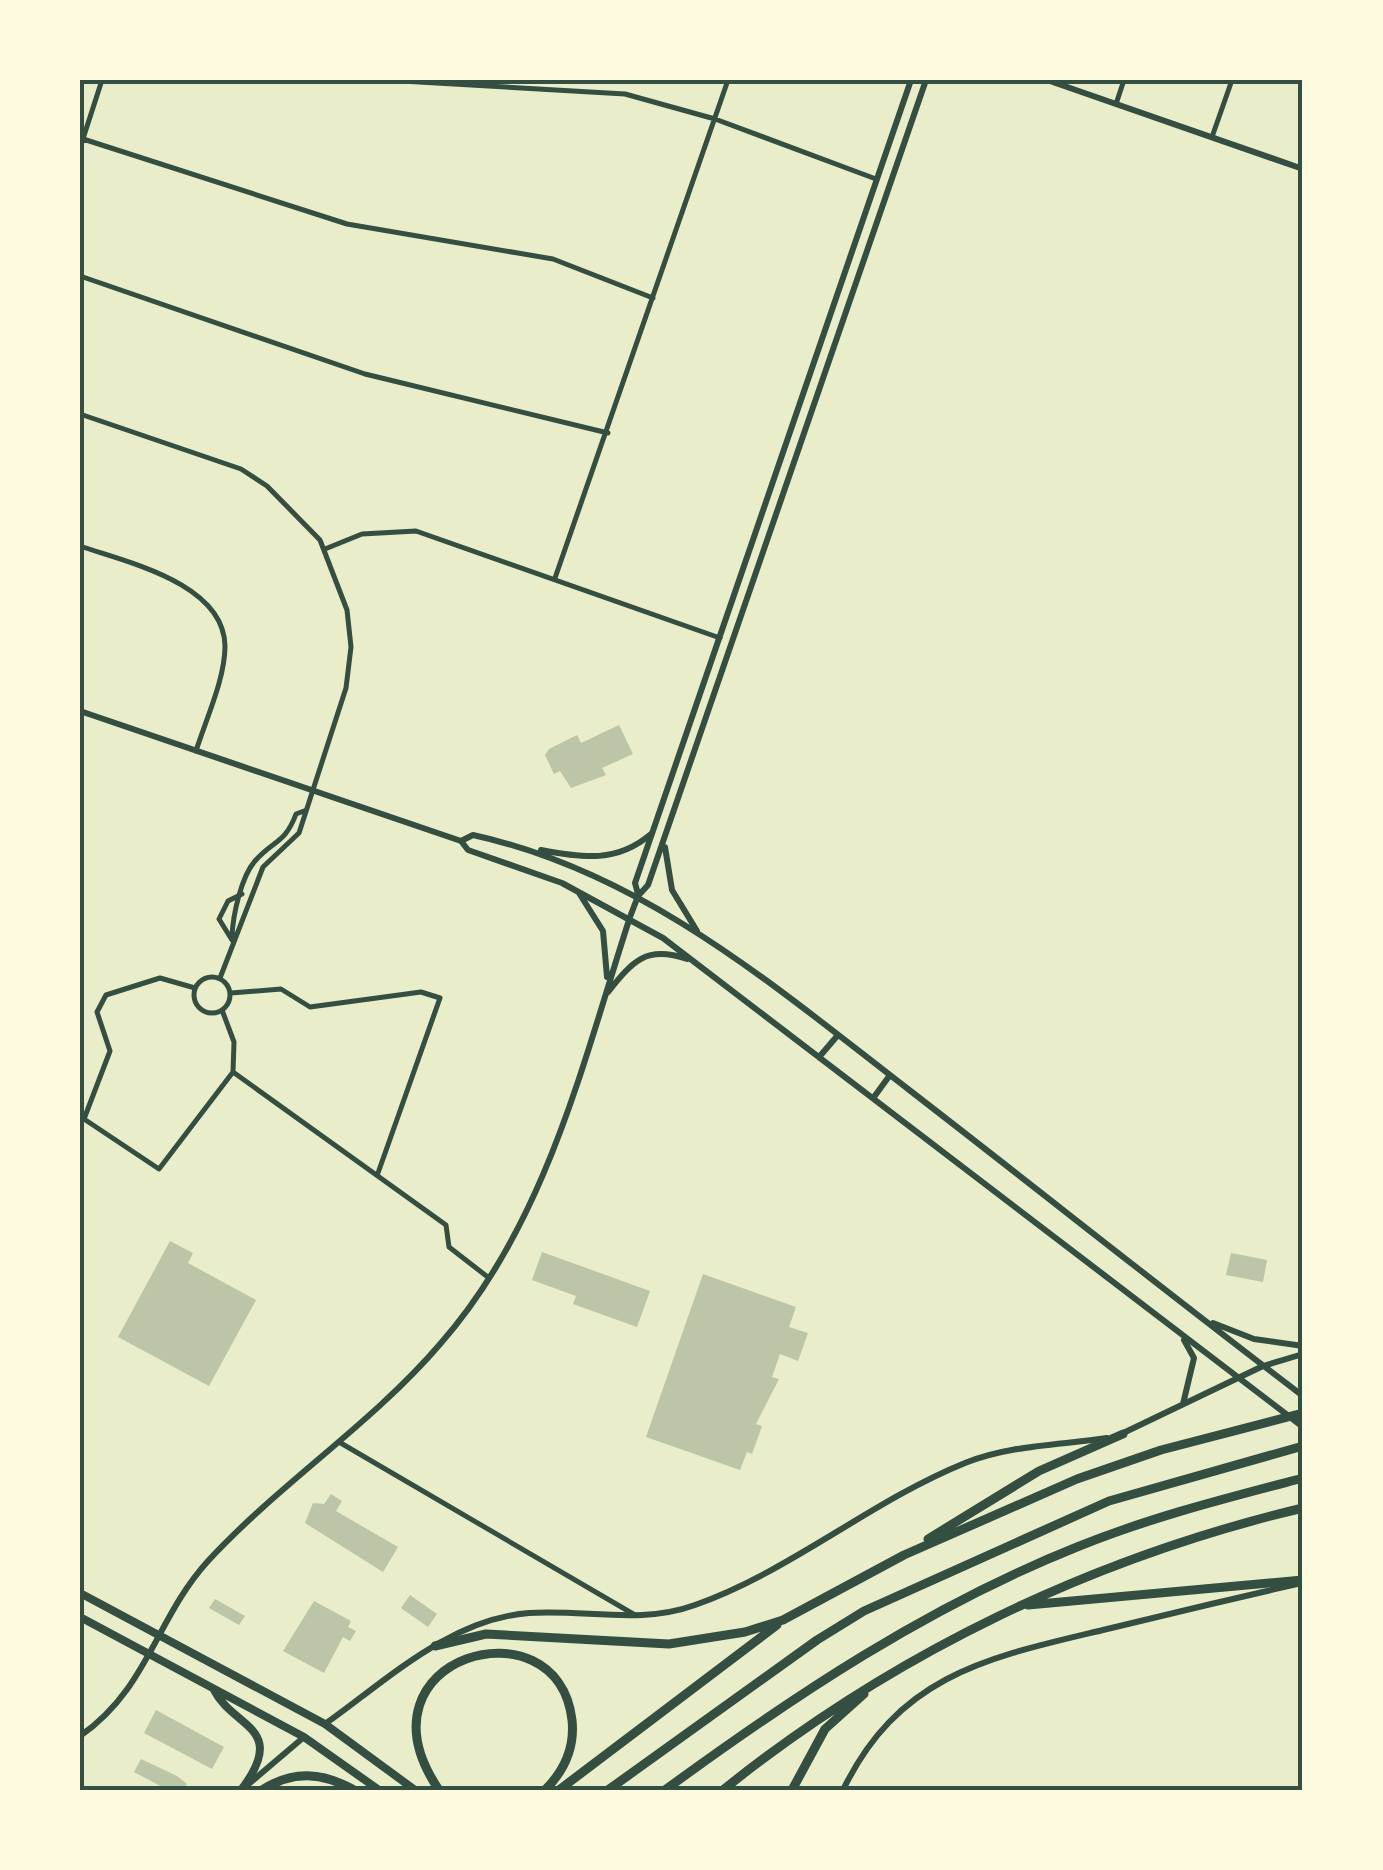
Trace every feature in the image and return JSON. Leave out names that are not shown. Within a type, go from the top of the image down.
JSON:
[{"type":"highway","points":[[904,1555],[1114,1465],[1303,1413]]},
{"type":"highway","points":[[558,1790],[783,1620],[904,1555],[1025,1479],[1123,1434]]},
{"type":"highway","points":[[608,1790],[728,1702],[864,1612],[1109,1501],[1303,1446]]},
{"type":"highway","points":[[666,1790],[798,1693],[872,1647],[988,1586],[1078,1546],[1176,1512],[1303,1478]]},
{"type":"highway","points":[[723,1790],[777,1746],[874,1682],[1020,1606],[1142,1556],[1303,1508]]},
{"type":"highway","points":[[1020,1606],[1303,1582]]},
{"type":"highway","points":[[80,1592],[325,1724],[415,1790]]},
{"type":"highway","points":[[80,1616],[304,1738],[378,1790]]},
{"type":"highway","points":[[434,1646],[486,1634],[669,1644],[783,1620]]},
{"type":"highway","points":[[439,1790],[420,1758],[415,1724],[419,1704],[448,1667],[464,1658],[498,1652],[542,1668],[560,1688],[570,1710],[569,1753],[545,1790]]},
{"type":"highway","points":[[792,1790],[825,1728],[874,1682]]},
{"type":"highway","points":[[214,1690],[221,1703],[254,1728],[258,1741],[256,1766],[242,1790]]},
{"type":"highway","points":[[262,1790],[275,1782],[308,1774],[354,1790]]},
{"type":"main road","points":[[638,896],[635,884],[652,833],[911,80]]},
{"type":"main road","points":[[80,1736],[114,1710],[209,1560],[441,1344],[519,1230],[548,1165],[630,917],[638,896],[648,886],[665,838],[926,80]]},
{"type":"main road","points":[[1048,80],[1303,169]]},
{"type":"main road","points":[[80,711],[460,840],[468,850],[578,892],[630,917],[695,961],[1303,1427]]},
{"type":"main road","points":[[460,840],[473,835],[577,857],[608,857],[626,852],[652,833]]},
{"type":"main road","points":[[665,838],[668,878],[698,932]]},
{"type":"main road","points":[[517,845],[600,876],[698,932],[890,1075],[1303,1396]]},
{"type":"main road","points":[[578,892],[603,931],[604,997]]},
{"type":"main road","points":[[604,997],[633,960],[644,954],[659,952],[695,961]]},
{"type":"main road","points":[[820,1056],[838,1036]]},
{"type":"main road","points":[[874,1097],[890,1075]]},
{"type":"main road","points":[[1206,1320],[1254,1339],[1303,1346]]},
{"type":"main road","points":[[1182,1334],[1194,1358],[1182,1406]]},
{"type":"main road","points":[[325,1724],[434,1646],[468,1628],[511,1616],[638,1616],[678,1611],[712,1599],[963,1464],[1005,1452],[1123,1434],[1263,1366],[1303,1354]]},
{"type":"main road","points":[[844,1790],[870,1742],[896,1714],[964,1668],[1014,1651],[1303,1582]]},
{"type":"main road","points":[[242,1790],[304,1738]]},
{"type":"street","points":[[80,148],[102,80]]},
{"type":"street","points":[[384,80],[625,94],[714,119],[876,179]]},
{"type":"street","points":[[555,578],[728,80]]},
{"type":"street","points":[[1116,104],[1124,80]]},
{"type":"street","points":[[1212,138],[1232,80]]},
{"type":"street","points":[[82,139],[347,224],[553,259],[653,298]]},
{"type":"street","points":[[80,276],[365,374],[608,432]]},
{"type":"street","points":[[80,414],[241,469],[295,511],[324,549],[342,589],[351,647],[346,688],[300,833],[263,867],[232,940]]},
{"type":"street","points":[[324,549],[362,534],[416,531],[720,638]]},
{"type":"street","points":[[80,546],[170,577],[215,617],[225,647],[196,750]]},
{"type":"street","points":[[220,978],[254,862],[283,841],[296,814],[304,811]]},
{"type":"street","points":[[283,841],[289,847]]},
{"type":"street","points":[[232,940],[218,919],[228,900],[252,893]]},
{"type":"street","points":[[195,988],[160,978],[106,995],[97,1012],[110,1051],[84,1119],[159,1170],[233,1072],[234,1042],[222,1010],[231,992]]},
{"type":"street","points":[[220,978],[203,979],[195,988],[195,1000],[201,1009],[222,1010]]},
{"type":"street","points":[[220,978],[231,992]]},
{"type":"street","points":[[231,992],[281,989],[310,1007],[421,992],[440,998],[378,1173]]},
{"type":"street","points":[[233,1072],[446,1225],[449,1247],[489,1278]]},
{"type":"street","points":[[339,1442],[638,1616]]},
{"type":"building","points":[[619,725],[633,754],[602,768],[606,775],[571,788],[560,771],[554,774],[545,755],[549,749],[577,735],[581,743]]},
{"type":"building","points":[[170,1241],[193,1253],[188,1263],[256,1300],[209,1386],[118,1337]]},
{"type":"building","points":[[542,1252],[650,1291],[637,1327],[573,1304],[576,1296],[532,1280]]},
{"type":"building","points":[[1231,1253],[1267,1260],[1263,1282],[1226,1275]]},
{"type":"building","points":[[703,1274],[796,1307],[789,1327],[808,1333],[798,1361],[780,1354],[772,1377],[779,1379],[756,1424],[762,1426],[752,1454],[747,1452],[740,1470],[646,1437]]},
{"type":"building","points":[[331,1494],[342,1501],[336,1511],[398,1547],[383,1572],[305,1523],[313,1503],[324,1504]]},
{"type":"building","points":[[410,1595],[437,1614],[428,1627],[401,1608]]},
{"type":"building","points":[[215,1599],[245,1616],[239,1625],[209,1608]]},
{"type":"building","points":[[314,1601],[351,1621],[348,1627],[356,1631],[350,1641],[343,1637],[324,1673],[283,1651]]},
{"type":"building","points":[[156,1710],[224,1747],[212,1769],[144,1733]]},
{"type":"building","points":[[141,1759],[187,1784],[183,1790],[168,1790],[134,1772]]}]
